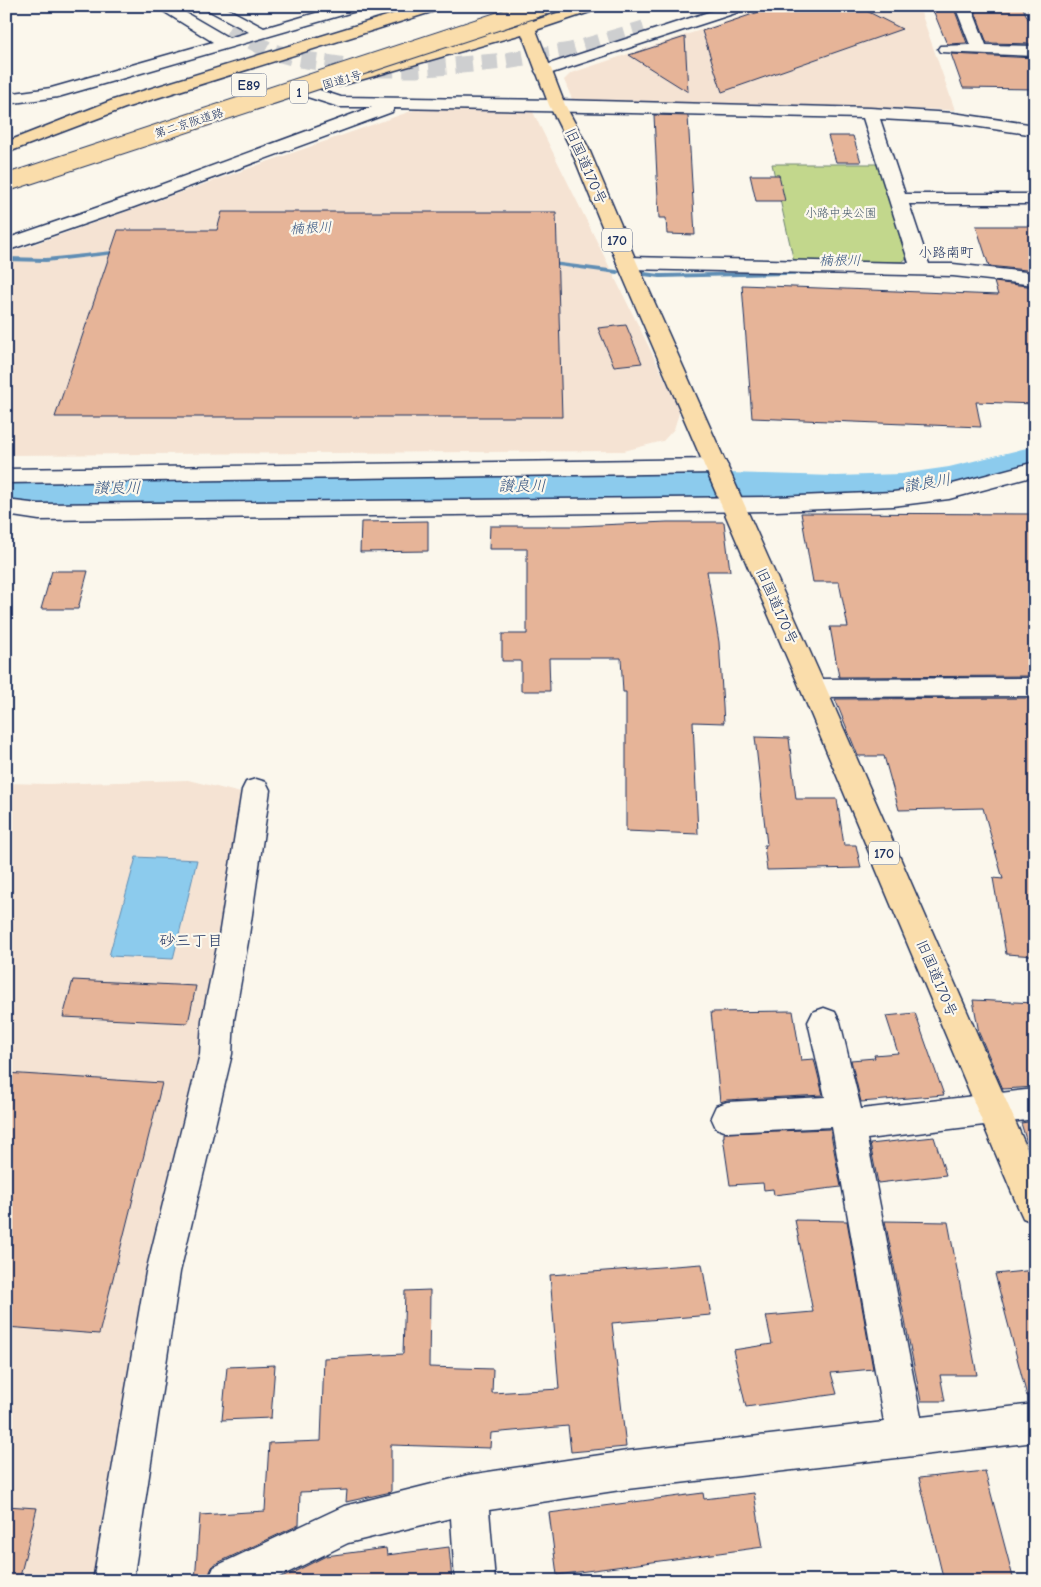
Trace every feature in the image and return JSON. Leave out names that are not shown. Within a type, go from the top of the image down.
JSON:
[{"type":"highway","points":[[6,148],[119,104],[436,6]]},
{"type":"highway","name":"旧国道170号","points":[[519,6],[557,105],[580,147],[627,263],[813,688],[1035,1207]]},
{"type":"highway","name":"第二京阪道路","points":[[6,185],[544,6]]},
{"type":"highway","name":"国道1号","points":[[6,185],[304,90],[526,28],[594,6]]},
{"type":"highway","points":[[6,164],[25,158]]},
{"type":"street","points":[[162,6],[229,36]]},
{"type":"street","points":[[189,6],[229,36]]},
{"type":"street","points":[[211,6],[264,34]]},
{"type":"street","points":[[6,99],[52,93],[229,36],[264,34],[358,6]]},
{"type":"street","points":[[644,29],[714,6]]},
{"type":"street","points":[[543,71],[743,6]]},
{"type":"street","points":[[964,6],[979,48]]},
{"type":"street","points":[[597,54],[606,32]]},
{"type":"street","points":[[946,49],[979,48],[1035,51]]},
{"type":"street","points":[[304,90],[339,102],[557,105],[870,114],[953,118],[1035,130]]},
{"type":"street","points":[[6,245],[128,203],[404,102]]},
{"type":"street","points":[[870,114],[921,269]]},
{"type":"street","points":[[989,123],[1002,117],[1035,117]]},
{"type":"street","points":[[898,199],[1035,199]]},
{"type":"street","points":[[627,263],[953,270],[1035,279]]},
{"type":"street","points":[[6,476],[718,469]]},
{"type":"street","points":[[6,507],[39,512],[893,499],[949,492],[1035,469]]},
{"type":"street","points":[[813,688],[1035,687]]},
{"type":"street","points":[[113,1581],[163,1272],[216,1054],[218,1020],[233,942],[256,790]]},
{"type":"street","points":[[824,1022],[846,1118],[906,1438]]},
{"type":"street","points":[[727,1117],[846,1118],[1035,1104]]},
{"type":"street","points":[[228,1581],[344,1525],[468,1494],[565,1478],[1035,1423]]},
{"type":"street","points":[[468,1494],[475,1581]]},
{"type":"shaded area","points":[[773,6],[919,7],[955,110],[581,102],[572,99],[564,80],[571,73]]},
{"type":"shaded area","points":[[417,109],[533,112],[680,410],[674,429],[663,441],[624,451],[6,455],[6,254]]},
{"type":"shaded area","points":[[188,780],[249,795],[203,1037],[132,1354],[93,1581],[6,1581],[6,783],[47,784]]},
{"type":"green space","name":"小路中央公園","points":[[772,164],[879,164],[909,256],[902,262],[794,262]]},
{"type":"water","points":[[136,857],[197,860],[173,959],[109,956]]},
{"type":"building","points":[[809,6],[857,6],[902,29],[722,92],[702,31],[774,7],[785,14]]},
{"type":"building","points":[[934,6],[953,6],[967,43],[948,44],[946,42],[933,10],[936,10]]},
{"type":"building","points":[[973,6],[1022,6],[1035,33],[1035,44],[987,43]]},
{"type":"building","points":[[685,37],[688,92],[629,55]]},
{"type":"building","points":[[951,54],[1035,58],[1035,89],[963,88]]},
{"type":"building","points":[[654,115],[688,116],[695,235],[667,234],[666,218],[659,218]]},
{"type":"building","points":[[828,136],[853,136],[861,162],[836,162]]},
{"type":"building","points":[[750,175],[779,175],[785,201],[756,201]]},
{"type":"building","points":[[222,212],[556,212],[562,417],[55,417],[118,230],[217,230]]},
{"type":"building","points":[[976,226],[1035,226],[1035,271],[989,266]]},
{"type":"building","points":[[994,282],[1035,287],[1035,404],[976,402],[981,427],[752,418],[742,285],[998,295]]},
{"type":"building","points":[[626,325],[642,363],[614,366],[598,328]]},
{"type":"building","points":[[801,513],[1035,514],[1035,676],[839,677],[830,627],[848,627],[839,582],[813,582]]},
{"type":"building","points":[[428,521],[428,551],[360,552],[361,522]]},
{"type":"building","points":[[667,522],[724,522],[730,571],[707,571],[719,642],[724,723],[693,722],[698,834],[626,831],[626,692],[623,692],[621,658],[549,658],[550,691],[521,691],[521,661],[502,661],[502,634],[527,634],[527,549],[489,549],[490,526],[577,526]]},
{"type":"building","points":[[52,571],[88,571],[78,609],[41,609]]},
{"type":"building","points":[[1035,698],[1035,956],[1006,954],[993,878],[1003,879],[983,808],[899,810],[884,756],[858,756],[835,699]]},
{"type":"building","points":[[755,737],[789,738],[796,799],[837,799],[844,845],[856,845],[861,868],[767,870],[764,845],[767,845]]},
{"type":"building","points":[[73,980],[196,986],[188,1023],[63,1017]]},
{"type":"building","points":[[973,1000],[1035,1003],[1035,1087],[1003,1089],[979,1033]]},
{"type":"building","points":[[793,1011],[801,1060],[814,1059],[823,1095],[727,1100],[720,1102],[711,1012]]},
{"type":"building","points":[[915,1013],[944,1095],[861,1102],[851,1060],[875,1058],[874,1055],[898,1053],[886,1016]]},
{"type":"building","points":[[6,1073],[162,1083],[99,1334],[6,1327]]},
{"type":"building","points":[[1035,1121],[1035,1145],[1028,1146],[1021,1123]]},
{"type":"building","points":[[830,1129],[841,1187],[774,1195],[773,1189],[764,1190],[763,1183],[730,1185],[724,1133]]},
{"type":"building","points":[[934,1137],[946,1175],[878,1183],[870,1144]]},
{"type":"building","points":[[795,1220],[847,1221],[873,1369],[831,1373],[837,1394],[746,1407],[733,1350],[772,1344],[766,1316],[813,1312]]},
{"type":"building","points":[[885,1221],[948,1222],[977,1375],[940,1375],[945,1401],[921,1401]]},
{"type":"building","points":[[702,1264],[711,1315],[612,1323],[626,1447],[571,1452],[568,1426],[491,1433],[490,1448],[391,1445],[391,1492],[346,1502],[347,1490],[300,1492],[299,1525],[213,1565],[206,1581],[195,1581],[200,1515],[265,1511],[269,1443],[321,1441],[324,1358],[403,1354],[405,1291],[430,1290],[429,1367],[493,1369],[492,1393],[559,1389],[550,1275]]},
{"type":"building","points":[[1035,1270],[1035,1395],[1027,1396],[995,1274]]},
{"type":"building","points":[[275,1365],[271,1418],[222,1420],[227,1367]]},
{"type":"building","points":[[985,1471],[1014,1581],[944,1581],[919,1478]]},
{"type":"building","points":[[703,1493],[704,1499],[754,1493],[763,1547],[557,1575],[549,1513]]},
{"type":"building","points":[[6,1506],[37,1508],[19,1581],[6,1581]]},
{"type":"building","points":[[449,1547],[452,1581],[276,1581],[326,1556],[386,1548],[387,1555]]},
{"type":"waterway","name":"楠根川","points":[[6,259],[46,260],[122,252]]},
{"type":"waterway","name":"楠根川","points":[[545,263],[617,272]]},
{"type":"waterway","name":"楠根川","points":[[644,274],[660,276],[822,273]]},
{"type":"waterway","name":"讃良川","points":[[6,489],[695,486],[836,490],[901,488],[949,481],[1035,459]]},
{"type":"tunnel","points":[[229,28],[270,51],[299,59],[368,69],[416,69],[505,61],[571,51],[644,29]]},
{"type":"district","name":"小路南町","points":[[946,252]]},
{"type":"district","name":"砂三丁目","points":[[191,941]]}]
